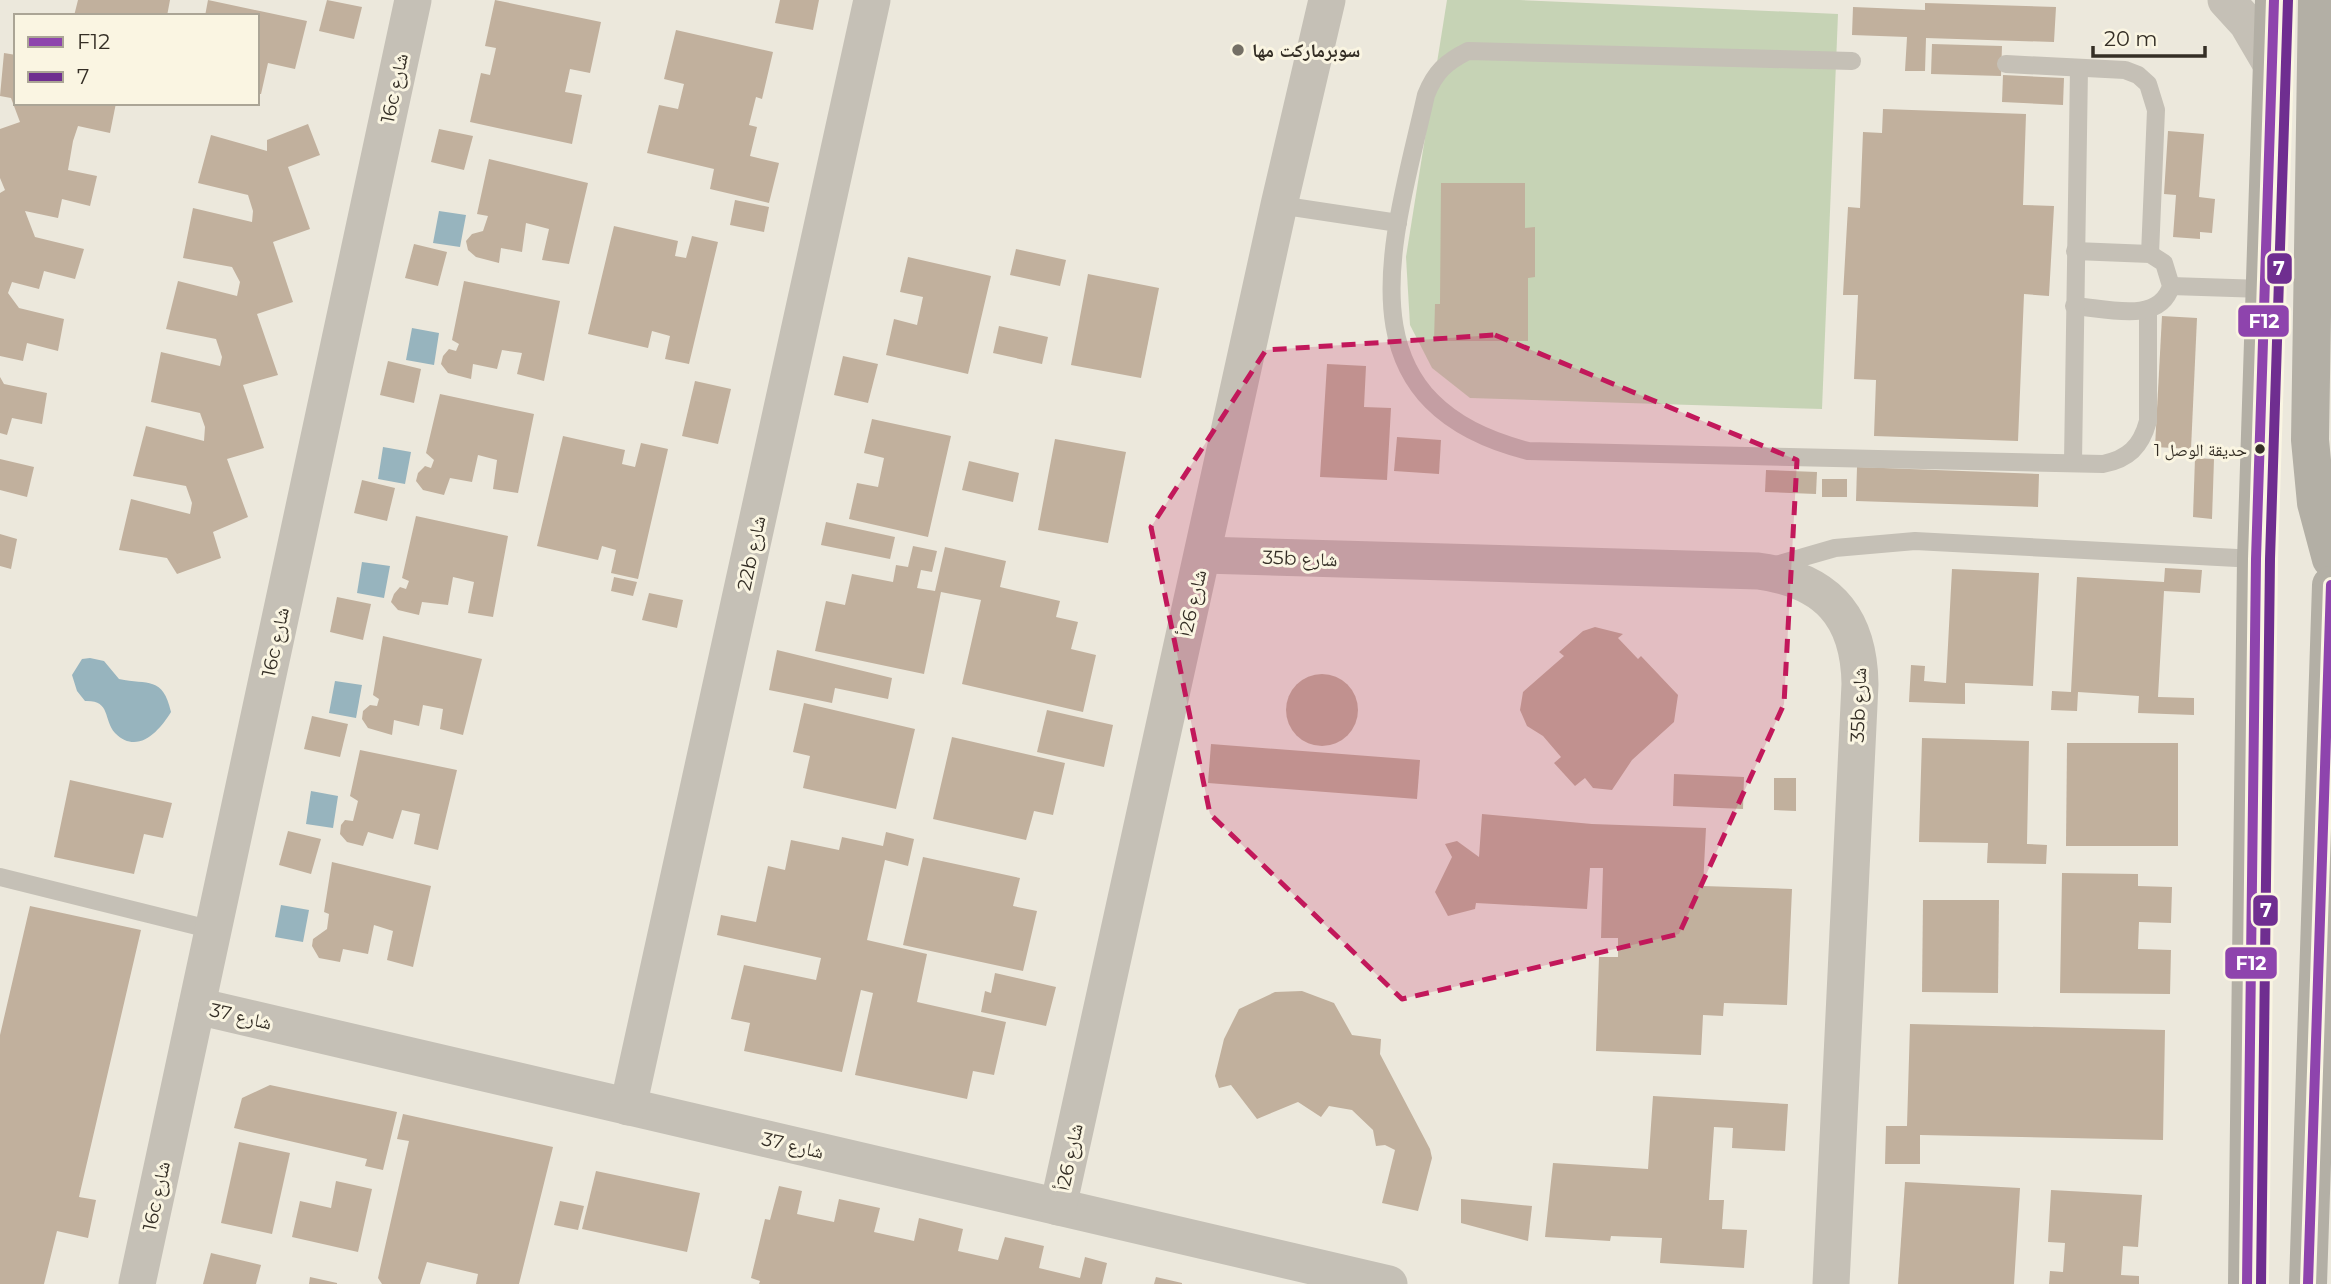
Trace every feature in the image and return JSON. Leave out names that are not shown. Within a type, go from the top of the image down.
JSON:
[{"type":"main road","points":[[2247,1284],[2256,559],[2274,0]]},
{"type":"main road","points":[[2317,0],[2310,440],[2316,502],[2331,559]]},
{"type":"main road","points":[[2308,1284],[2331,585]]},
{"type":"street","name":"16c شارع","points":[[137,1284],[413,0]]},
{"type":"street","name":"22b شارع","points":[[628,1107],[873,0]]},
{"type":"street","name":"شارع 26أ","points":[[1058,1207],[1279,205],[1327,0]]},
{"type":"street","points":[[2227,0],[2247,23],[2271,64]]},
{"type":"street","name":"35b شارع","points":[[1203,555],[1758,571],[1787,575],[1813,587],[1828,598],[1851,628],[1860,655],[1831,1284]]},
{"type":"street","name":"شارع 37","points":[[197,1006],[1389,1284]]},
{"type":"lane","points":[[1852,61],[1468,51],[1447,61],[1432,79],[1398,223],[1391,288],[1392,328],[1405,365],[1427,397],[1456,423],[1490,441],[1528,451],[2102,464],[2119,460],[2133,451],[2144,438],[2148,421],[2148,311]]},
{"type":"lane","points":[[2006,64],[2124,70],[2138,75],[2148,84],[2157,110],[2150,254]]},
{"type":"lane","points":[[2073,462],[2079,68]]},
{"type":"lane","points":[[1279,205],[1398,223]]},
{"type":"lane","points":[[2074,306],[2148,311],[2163,302],[2171,286],[2164,262],[2150,254],[2075,251]]},
{"type":"lane","points":[[2171,286],[2263,289]]},
{"type":"lane","points":[[1758,571],[1835,548],[1915,541],[2256,559]]},
{"type":"lane","points":[[0,877],[213,930]]},
{"type":"highlighted area","points":[[1495,335],[1797,460],[1784,704],[1679,934],[1402,999],[1210,814],[1151,527],[1266,350]]},
{"type":"green space","points":[[1447,0],[1519,0],[1838,14],[1822,409],[1470,398],[1432,368],[1410,325],[1406,257]]},
{"type":"water","points":[[439,211],[466,215],[460,247],[433,243]]},
{"type":"water","points":[[412,328],[439,333],[434,365],[406,360]]},
{"type":"water","points":[[383,447],[411,452],[405,484],[378,479]]},
{"type":"water","points":[[362,562],[390,566],[384,598],[357,593]]},
{"type":"water","points":[[82,659],[104,661],[119,679],[153,684],[164,692],[171,712],[155,733],[140,741],[124,739],[111,728],[103,707],[85,701],[77,691],[72,675]]},
{"type":"water","points":[[335,681],[362,685],[356,718],[329,713]]},
{"type":"water","points":[[311,791],[338,796],[333,828],[306,824]]},
{"type":"water","points":[[281,905],[309,910],[303,942],[275,937]]},
{"type":"building","points":[[78,0],[170,0],[167,14],[74,14]]},
{"type":"building","points":[[208,0],[307,21],[295,69],[268,63],[259,94],[259,14],[205,14]]},
{"type":"building","points":[[327,0],[362,7],[354,39],[319,31]]},
{"type":"building","points":[[495,0],[601,22],[590,73],[570,69],[565,92],[582,95],[572,144],[470,122],[481,73],[490,75],[496,48],[485,46]]},
{"type":"building","points":[[780,0],[819,0],[813,30],[775,23]]},
{"type":"building","points":[[1925,3],[2056,7],[2054,42],[1926,38],[1925,71],[1905,71],[1907,37],[1852,35],[1853,7],[1925,10]]},
{"type":"building","points":[[676,30],[773,52],[762,99],[756,97],[749,125],[757,127],[750,156],[779,163],[769,203],[710,189],[714,169],[647,153],[659,105],[678,109],[684,84],[664,79]]},
{"type":"building","points":[[1932,44],[2002,46],[2001,76],[1931,74]]},
{"type":"building","points":[[4,53],[14,55],[14,105],[116,105],[110,133],[78,126],[73,141],[68,170],[97,176],[90,206],[62,199],[58,218],[25,211],[35,237],[84,249],[75,279],[44,271],[39,289],[12,282],[8,293],[19,308],[64,319],[58,351],[27,343],[23,361],[0,356],[0,193],[5,190],[0,178],[0,129],[20,122],[11,98],[0,96]]},
{"type":"building","points":[[2003,75],[2064,78],[2063,105],[2002,102]]},
{"type":"building","points":[[1883,109],[2026,114],[2023,205],[2054,206],[2049,296],[2024,294],[2018,441],[1874,436],[1876,380],[1854,379],[1858,295],[1843,295],[1848,207],[1860,208],[1863,132],[1882,133]]},
{"type":"building","points":[[308,124],[320,155],[288,167],[310,229],[273,242],[293,302],[257,314],[278,375],[243,385],[264,448],[227,459],[248,517],[213,532],[221,558],[177,574],[167,558],[119,550],[131,499],[190,514],[192,503],[186,486],[133,476],[146,426],[204,441],[205,427],[200,413],[151,402],[161,352],[220,366],[222,357],[216,339],[166,329],[178,281],[237,296],[240,282],[232,267],[183,258],[193,208],[252,222],[253,211],[248,195],[198,183],[211,135],[267,151],[267,140]]},
{"type":"building","points":[[439,129],[473,136],[464,170],[431,162]]},
{"type":"building","points":[[2168,131],[2204,134],[2199,197],[2215,199],[2212,233],[2200,232],[2200,239],[2173,237],[2176,195],[2164,194]]},
{"type":"building","points":[[489,159],[588,183],[569,264],[542,260],[549,229],[526,223],[522,252],[501,248],[499,263],[476,257],[468,250],[466,241],[472,234],[483,231],[488,216],[477,214]]},
{"type":"building","points":[[1441,183],[1525,183],[1525,228],[1535,227],[1535,277],[1528,278],[1528,341],[1434,341],[1435,304],[1440,304]]},
{"type":"building","points":[[735,200],[769,207],[764,232],[730,225]]},
{"type":"building","points":[[614,226],[678,241],[675,256],[686,258],[692,236],[718,242],[689,364],[665,359],[670,336],[652,331],[648,348],[588,334]]},
{"type":"building","points":[[414,244],[447,252],[438,286],[405,278]]},
{"type":"building","points":[[1016,249],[1066,260],[1060,286],[1010,275]]},
{"type":"building","points":[[908,257],[991,276],[968,374],[886,355],[894,319],[917,325],[923,297],[900,292]]},
{"type":"building","points":[[1088,274],[1159,288],[1141,378],[1071,365]]},
{"type":"building","points":[[464,281],[560,301],[544,381],[517,374],[522,353],[502,350],[497,369],[473,364],[471,379],[448,373],[441,364],[449,349],[456,351],[459,344],[452,340]]},
{"type":"building","points":[[2162,316],[2197,318],[2191,449],[2155,447]]},
{"type":"building","points":[[999,326],[1048,337],[1042,364],[993,353]]},
{"type":"building","points":[[843,356],[878,364],[868,403],[834,395]]},
{"type":"building","points":[[388,361],[421,369],[414,403],[380,395]]},
{"type":"building","points":[[1327,364],[1366,366],[1364,407],[1391,408],[1387,480],[1320,477]]},
{"type":"building","points":[[0,377],[4,384],[47,393],[42,424],[12,418],[7,435],[0,433]]},
{"type":"building","points":[[695,381],[731,389],[718,444],[682,436]]},
{"type":"building","points":[[440,394],[534,414],[518,493],[493,489],[497,460],[478,455],[472,482],[450,478],[444,495],[423,490],[416,481],[418,473],[425,466],[431,468],[434,460],[426,453]]},
{"type":"building","points":[[872,419],[951,436],[928,537],[849,519],[857,483],[878,487],[884,458],[864,453]]},
{"type":"building","points":[[563,436],[625,450],[622,464],[635,467],[641,443],[668,449],[638,579],[611,573],[616,550],[602,546],[598,560],[537,546]]},
{"type":"building","points":[[1397,437],[1441,440],[1439,474],[1394,471]]},
{"type":"building","points":[[1055,439],[1126,452],[1108,543],[1038,530]]},
{"type":"building","points":[[2195,458],[2214,459],[2212,519],[2193,517]]},
{"type":"building","points":[[0,459],[34,467],[27,497],[0,490]]},
{"type":"building","points":[[969,461],[1019,473],[1013,502],[962,490]]},
{"type":"building","points":[[1857,467],[2039,474],[2038,507],[1856,501]]},
{"type":"building","points":[[1766,470],[1817,472],[1816,494],[1765,492]]},
{"type":"building","points":[[1822,479],[1847,479],[1847,497],[1822,497]]},
{"type":"building","points":[[362,480],[395,488],[387,521],[354,513]]},
{"type":"building","points":[[416,516],[508,536],[493,617],[468,613],[474,582],[453,577],[448,605],[422,602],[419,615],[398,610],[391,602],[400,587],[406,589],[409,581],[402,578]]},
{"type":"building","points":[[826,522],[895,537],[890,559],[821,545]]},
{"type":"building","points":[[0,534],[17,539],[11,569],[0,566]]},
{"type":"building","points":[[913,546],[937,551],[932,572],[921,570],[917,588],[935,591],[945,547],[1006,561],[1000,587],[1060,601],[1056,617],[1078,622],[1071,649],[1096,655],[1083,712],[962,684],[981,600],[941,592],[924,674],[815,651],[826,601],[845,605],[852,574],[893,582],[896,565],[908,567]]},
{"type":"building","points":[[2165,568],[2202,570],[2200,593],[2164,591],[2158,697],[2194,698],[2194,715],[2138,713],[2139,696],[2078,692],[2077,711],[2051,710],[2052,691],[2071,692],[2077,577],[2164,582]]},
{"type":"building","points":[[1952,569],[2039,573],[2033,686],[1965,683],[1965,704],[1909,702],[1911,665],[1925,666],[1924,681],[1946,683]]},
{"type":"building","points":[[614,577],[637,582],[633,596],[611,591]]},
{"type":"building","points":[[649,593],[683,600],[677,628],[642,620]]},
{"type":"building","points":[[337,597],[371,604],[363,640],[330,632]]},
{"type":"building","points":[[1595,627],[1623,634],[1618,638],[1638,659],[1641,656],[1678,695],[1674,722],[1632,760],[1612,790],[1593,788],[1585,778],[1575,786],[1554,763],[1561,757],[1543,736],[1527,726],[1520,710],[1523,692],[1564,656],[1559,652],[1583,631]]},
{"type":"building","points":[[383,636],[482,659],[463,735],[440,729],[443,709],[423,705],[419,726],[394,720],[392,735],[368,728],[362,719],[363,711],[370,705],[377,706],[379,699],[373,695]]},
{"type":"building","points":[[777,650],[892,678],[888,699],[835,688],[832,703],[769,690]]},
{"type":"building","points":[[1322,674],[1342,680],[1352,690],[1358,710],[1352,730],[1342,740],[1322,746],[1302,740],[1292,730],[1286,710],[1292,690],[1302,680]]},
{"type":"building","points":[[804,703],[915,729],[896,809],[803,788],[810,756],[793,752]]},
{"type":"building","points":[[1047,710],[1113,725],[1104,767],[1037,752]]},
{"type":"building","points":[[312,716],[348,724],[340,757],[304,749]]},
{"type":"building","points":[[952,737],[1065,763],[1053,815],[1034,811],[1026,840],[933,819]]},
{"type":"building","points":[[1922,738],[2029,741],[2027,844],[2047,845],[2046,864],[1987,863],[1988,843],[1919,842]]},
{"type":"building","points":[[2067,743],[2178,743],[2178,846],[2066,846]]},
{"type":"building","points":[[1211,744],[1420,760],[1417,799],[1208,783]]},
{"type":"building","points":[[360,750],[457,770],[438,850],[414,844],[420,814],[402,810],[393,839],[368,832],[363,846],[347,842],[340,834],[345,820],[353,821],[358,801],[350,796]]},
{"type":"building","points":[[1674,774],[1744,777],[1743,809],[1673,806]]},
{"type":"building","points":[[1774,778],[1796,778],[1796,811],[1774,810]]},
{"type":"building","points":[[70,780],[172,803],[163,838],[144,834],[134,874],[54,857]]},
{"type":"building","points":[[1482,814],[1592,824],[1706,828],[1703,886],[1792,889],[1787,1005],[1724,1003],[1723,1016],[1703,1015],[1701,1055],[1596,1051],[1599,957],[1618,957],[1618,938],[1601,938],[1603,868],[1590,868],[1587,909],[1476,903],[1475,909],[1448,916],[1435,892],[1452,857],[1445,844],[1457,841],[1479,857]]},
{"type":"building","points":[[288,831],[321,839],[311,874],[279,865]]},
{"type":"building","points":[[886,832],[914,839],[908,866],[885,860],[867,940],[927,954],[917,1002],[1006,1022],[994,1075],[973,1071],[967,1099],[855,1075],[873,993],[861,990],[842,1072],[744,1051],[750,1023],[731,1019],[744,965],[816,980],[821,958],[717,935],[721,915],[756,922],[768,866],[785,870],[791,840],[839,850],[842,837],[883,846]]},
{"type":"building","points":[[923,857],[1020,878],[1013,906],[1037,911],[1023,971],[903,945]]},
{"type":"building","points":[[332,862],[431,886],[413,967],[387,960],[393,931],[374,925],[368,954],[343,949],[340,962],[319,958],[312,946],[313,939],[327,929],[329,914],[324,912]]},
{"type":"building","points":[[2062,873],[2138,874],[2138,886],[2172,887],[2171,923],[2139,922],[2138,949],[2171,950],[2170,994],[2060,993]]},
{"type":"building","points":[[1923,900],[1999,900],[1998,993],[1922,992]]},
{"type":"building","points":[[30,906],[141,930],[79,1197],[96,1200],[88,1238],[57,1231],[44,1284],[0,1284],[0,1035]]},
{"type":"building","points":[[995,973],[1056,987],[1046,1026],[981,1012],[985,991],[991,993]]},
{"type":"building","points":[[1302,991],[1334,1003],[1352,1035],[1381,1039],[1380,1054],[1430,1149],[1432,1158],[1418,1211],[1382,1203],[1395,1150],[1385,1145],[1376,1146],[1373,1130],[1352,1110],[1329,1106],[1321,1117],[1298,1102],[1257,1119],[1231,1085],[1219,1088],[1215,1076],[1224,1039],[1239,1009],[1275,992]]},
{"type":"building","points":[[1910,1024],[2165,1030],[2163,1140],[1920,1135],[1920,1164],[1885,1164],[1886,1126],[1907,1126]]},
{"type":"building","points":[[270,1085],[397,1112],[383,1170],[365,1166],[367,1159],[234,1128],[242,1098]]},
{"type":"building","points":[[1653,1096],[1788,1104],[1785,1151],[1732,1148],[1733,1128],[1714,1127],[1709,1200],[1724,1200],[1722,1229],[1747,1230],[1744,1268],[1660,1263],[1662,1238],[1611,1236],[1610,1241],[1545,1237],[1553,1163],[1648,1169]]},
{"type":"building","points":[[403,1114],[553,1147],[519,1284],[476,1284],[478,1274],[427,1262],[420,1284],[382,1284],[378,1278],[409,1141],[397,1139]]},
{"type":"building","points":[[239,1142],[290,1153],[272,1234],[221,1223]]},
{"type":"building","points":[[596,1171],[700,1193],[687,1252],[582,1229]]},
{"type":"building","points":[[336,1181],[372,1189],[358,1252],[292,1237],[300,1201],[331,1208]]},
{"type":"building","points":[[1905,1182],[2020,1188],[2014,1284],[1898,1284]]},
{"type":"building","points":[[779,1186],[802,1191],[797,1214],[834,1222],[839,1199],[880,1208],[874,1232],[914,1241],[919,1218],[963,1229],[958,1251],[998,1260],[1005,1237],[1044,1246],[1039,1268],[1080,1278],[1085,1257],[1107,1263],[1102,1284],[759,1284],[760,1281],[751,1278],[765,1219],[770,1220]]},
{"type":"building","points":[[2051,1190],[2142,1195],[2138,1247],[2123,1246],[2121,1275],[2139,1276],[2139,1284],[2049,1284],[2050,1271],[2063,1272],[2065,1243],[2048,1242]]},
{"type":"building","points":[[1461,1199],[1532,1206],[1528,1241],[1461,1223]]},
{"type":"building","points":[[560,1201],[584,1206],[578,1230],[554,1225]]},
{"type":"building","points":[[211,1253],[261,1265],[256,1284],[203,1284]]},
{"type":"building","points":[[310,1277],[337,1283],[337,1284],[309,1284]]},
{"type":"building","points":[[1156,1277],[1182,1283],[1182,1284],[1154,1284]]},
{"type":"transit line","name":"F12","points":[[2247,1284],[2256,559],[2274,0]]},
{"type":"transit line","name":"7","points":[[2261,1284],[2270,559],[2288,0]]},
{"type":"transit line","name":"F12","points":[[2308,1284],[2331,585]]},
{"type":"place","name":"سوبرماركت مها","points":[[1238,50]]},
{"type":"place","name":"حديقة الوصل 1","points":[[2260,449]]}]
